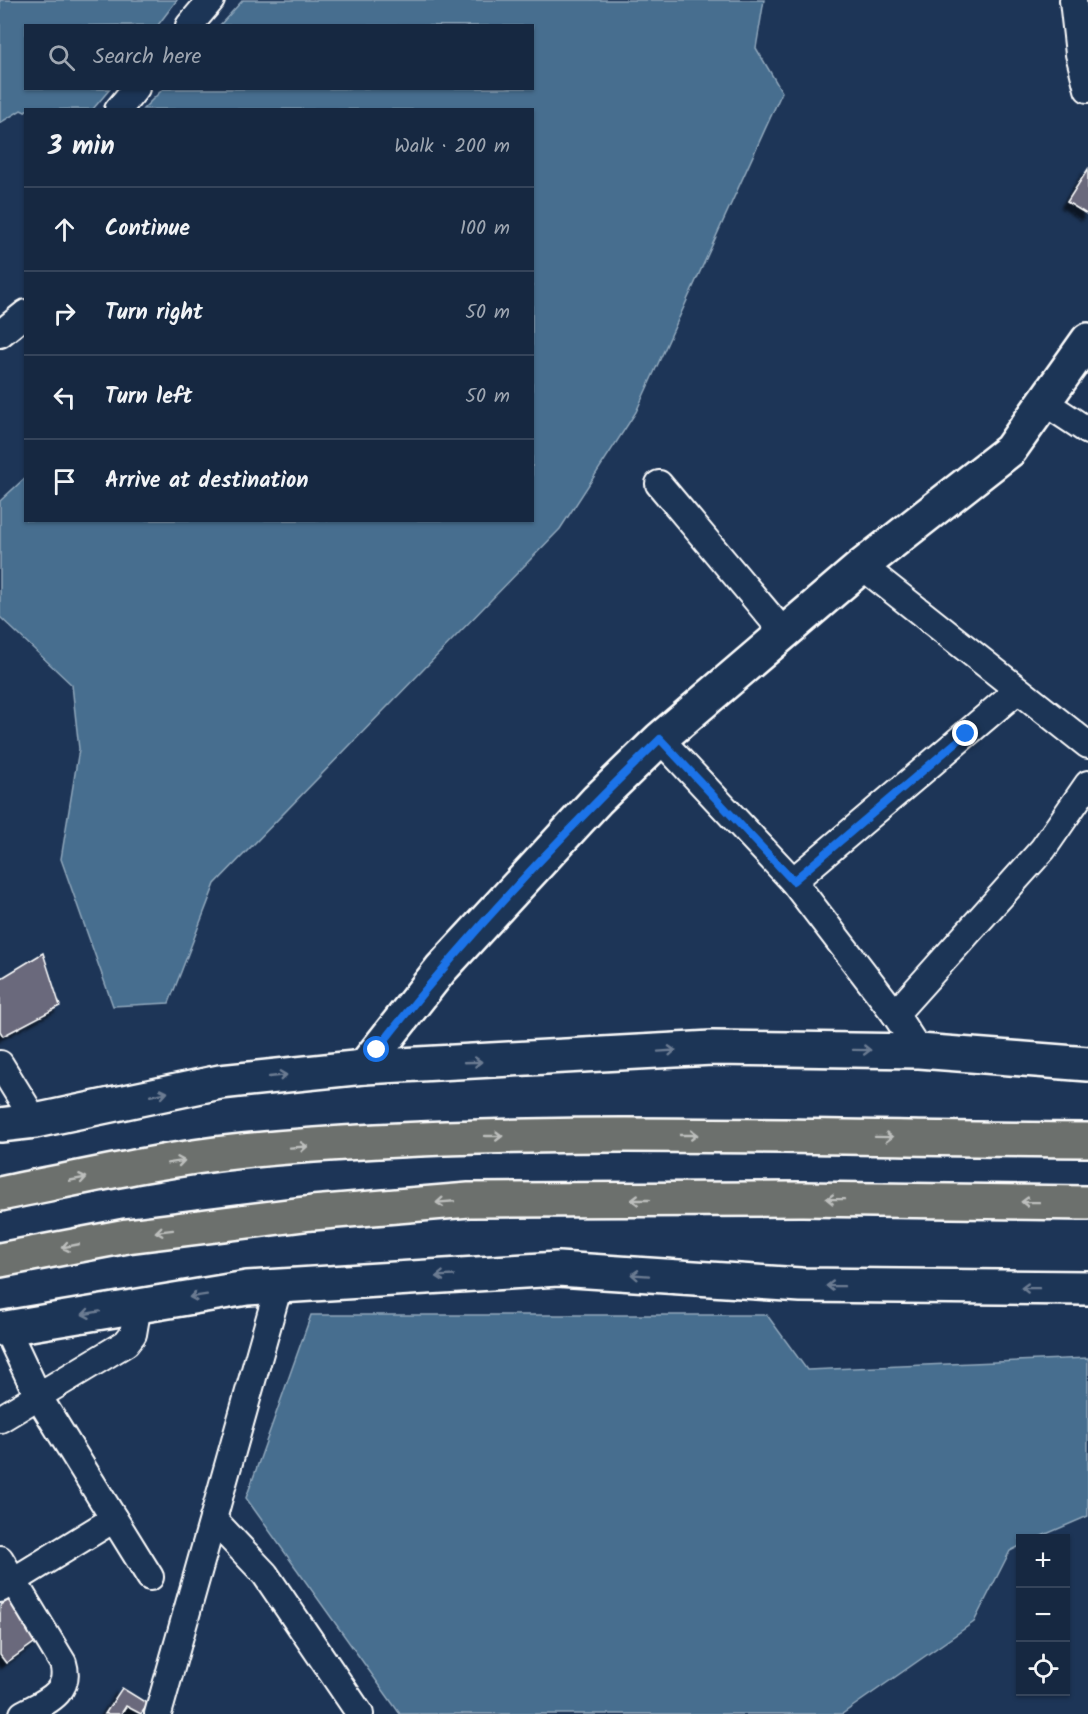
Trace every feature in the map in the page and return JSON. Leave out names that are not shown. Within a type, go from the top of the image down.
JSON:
[{"type":"highway","points":[[0,1194],[118,1171],[241,1151],[439,1137],[683,1135],[1088,1140]]},
{"type":"highway","points":[[0,1260],[127,1236],[242,1221],[470,1200],[802,1198],[1088,1203]]},
{"type":"street","points":[[191,24],[211,0]]},
{"type":"street","points":[[1073,0],[1079,54],[1088,89]]},
{"type":"street","points":[[120,108],[134,90]]},
{"type":"street","points":[[0,334],[24,315]]},
{"type":"street","points":[[364,1067],[441,969],[597,800],[660,739],[861,566],[1011,450],[1088,340]]},
{"type":"street","points":[[1044,402],[1088,431]]},
{"type":"street","points":[[659,484],[784,633]]},
{"type":"street","points":[[861,566],[1088,745]]},
{"type":"street","points":[[793,881],[1018,690]]},
{"type":"street","points":[[660,739],[793,881],[895,1014],[919,1051]]},
{"type":"street","points":[[895,1014],[1043,849],[1088,784]]},
{"type":"street","points":[[0,1125],[35,1121],[220,1082],[364,1067],[712,1048],[919,1051],[1088,1064]]},
{"type":"street","points":[[0,1064],[35,1121]]},
{"type":"street","points":[[150,1577],[38,1396],[3,1328],[246,1288],[558,1269],[801,1286],[1088,1288]]},
{"type":"street","points":[[158,1714],[279,1285]]},
{"type":"street","points":[[0,1419],[126,1343],[133,1334],[143,1304]]},
{"type":"street","points":[[7,1585],[114,1519]]},
{"type":"street","points":[[213,1519],[266,1574],[360,1714]]},
{"type":"street","points":[[0,1559],[7,1585],[63,1663],[66,1674],[61,1690],[53,1698],[22,1714]]},
{"type":"water","points":[[0,0],[177,0],[159,24],[24,24],[24,90],[109,90],[94,108],[24,108],[24,112],[21,110],[0,123]]},
{"type":"water","points":[[243,0],[764,0],[756,48],[782,92],[636,412],[560,529],[215,884],[169,1003],[113,1006],[61,859],[79,749],[72,685],[0,617],[0,501],[24,479],[24,522],[534,522],[534,108],[144,108],[162,90],[534,90],[534,24],[221,24]]},
{"type":"water","points":[[311,1315],[767,1315],[807,1370],[1088,1358],[1088,1516],[1046,1534],[1016,1534],[1016,1548],[1010,1551],[974,1622],[842,1714],[400,1714],[246,1498]]},
{"type":"building","points":[[1088,169],[1088,215],[1067,202]]},
{"type":"building","points":[[43,953],[60,1006],[3,1036],[0,1031],[0,979]]},
{"type":"building","points":[[10,1599],[38,1640],[6,1663],[0,1655],[0,1606]]},
{"type":"building","points":[[122,1688],[148,1704],[141,1714],[126,1706],[121,1714],[105,1714]]},
{"type":"route","points":[[377,1050],[441,969],[492,912],[597,800],[660,739],[793,881],[966,734]]}]
